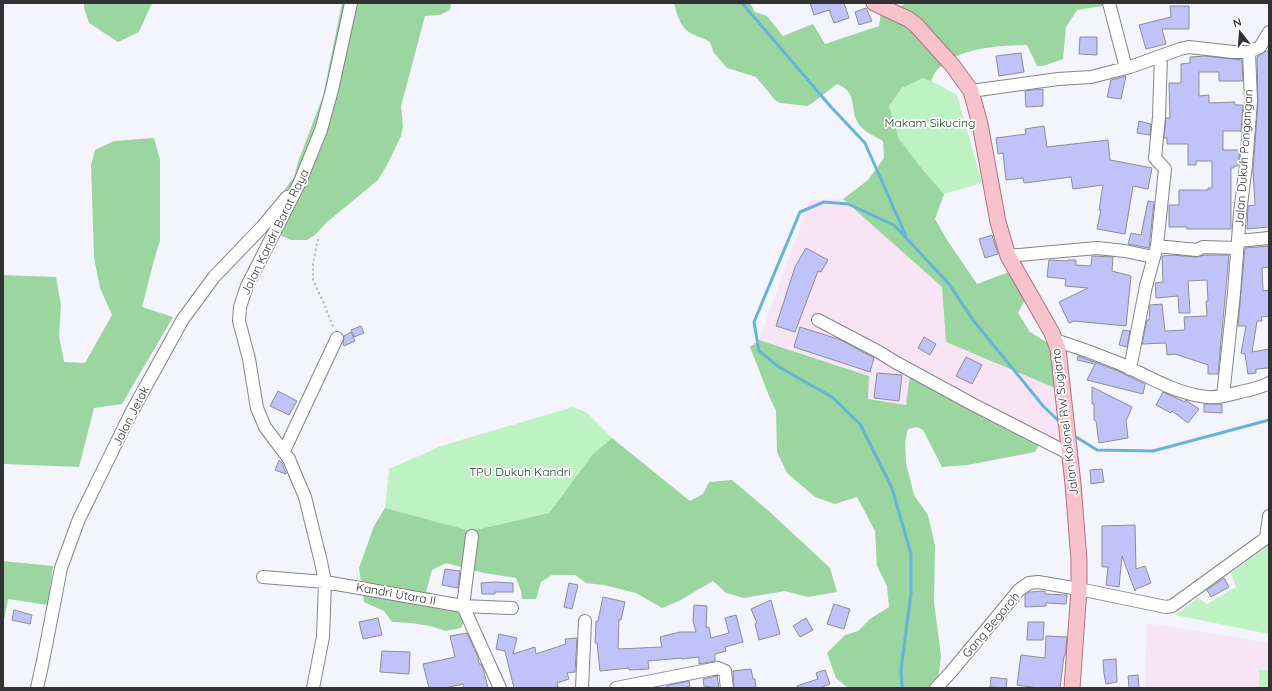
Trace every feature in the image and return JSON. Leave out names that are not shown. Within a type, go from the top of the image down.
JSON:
[{"type":"main road","name":"Jalan Kolonel RW Sugiarto","points":[[874,3],[908,19],[916,25],[954,66],[971,91],[980,124],[998,222],[1008,256],[1055,340],[1058,349],[1070,454],[1079,560],[1079,589],[1072,688]]},
{"type":"street","name":"Jalan Kandri Barat Raya","points":[[313,688],[323,637],[325,582],[316,536],[305,498],[289,459],[265,427],[257,408],[249,359],[239,321],[240,307],[247,286],[300,182],[321,130],[332,90],[351,3]]},
{"type":"street","points":[[1109,3],[1126,68]]},
{"type":"street","points":[[971,91],[1058,78],[1092,77],[1126,68],[1189,47],[1232,52],[1249,52],[1260,47],[1269,32]]},
{"type":"street","name":"Jalan Dukuh Pongangan","points":[[1223,396],[1234,293],[1237,244],[1246,165],[1251,101],[1249,52]]},
{"type":"street","points":[[1130,369],[1155,252],[1165,169],[1155,158],[1159,117],[1161,56]]},
{"type":"street","name":"Jalan Jetak","points":[[37,688],[61,568],[79,519],[131,413],[183,319],[209,283],[262,227],[300,182]]},
{"type":"street","name":"Jalan Dukuh Pongangan","points":[[1008,256],[1096,248],[1155,252],[1197,250],[1203,246],[1237,244],[1269,238]]},
{"type":"street","points":[[818,320],[974,405],[1070,454]]},
{"type":"street","points":[[284,451],[337,338]]},
{"type":"street","points":[[1055,340],[1084,350],[1164,385],[1188,393],[1207,397],[1223,396],[1251,390],[1269,383]]},
{"type":"street","points":[[1079,589],[1166,607],[1172,606],[1267,538],[1269,516]]},
{"type":"street","points":[[472,536],[464,608],[500,688]]},
{"type":"street","name":"Kandri Utara II","points":[[263,577],[325,582],[464,608],[512,608]]},
{"type":"street","name":"Gang Begoroh","points":[[936,688],[961,661],[1019,590],[1029,583],[1038,582],[1079,589]]},
{"type":"street","points":[[582,688],[585,621]]},
{"type":"street","points":[[616,688],[718,668],[725,671],[727,688]]},
{"type":"path","points":[[318,239],[313,263],[313,280],[337,338]]},
{"type":"shaded area","points":[[843,199],[942,287],[946,342],[1060,390],[1065,450],[910,375],[906,405],[868,399],[869,376],[759,340],[810,200]]},
{"type":"shaded area","points":[[1147,623],[1269,643],[1269,688],[1145,688]]},
{"type":"green space","points":[[84,3],[154,3],[151,5],[139,32],[118,42],[89,23],[84,8]]},
{"type":"green space","points":[[342,3],[451,3],[450,10],[440,15],[425,16],[401,106],[403,126],[401,136],[378,180],[326,223],[315,235],[307,240],[291,240],[280,235],[277,219],[269,208],[274,204],[294,177],[298,162],[323,96]]},
{"type":"green space","points":[[674,3],[750,3],[755,12],[767,16],[783,36],[813,24],[825,44],[879,26],[881,13],[908,3],[1121,3],[1077,10],[1066,27],[1063,59],[1043,66],[1037,66],[1027,45],[980,49],[948,61],[938,69],[931,81],[923,78],[902,88],[889,106],[899,139],[944,194],[935,219],[947,240],[977,284],[1009,272],[1025,300],[1018,313],[1030,332],[1048,343],[1060,390],[946,342],[942,287],[843,199],[868,180],[884,158],[883,141],[860,126],[855,118],[851,97],[848,92],[837,84],[807,106],[780,103],[776,101],[756,77],[727,68],[714,53],[710,42],[688,31],[682,24],[676,12]]},
{"type":"green space","name":"Makam Sikucing","points":[[924,77],[957,95],[982,183],[944,194],[899,139],[889,106],[902,88]]},
{"type":"green space","points":[[154,138],[160,160],[160,240],[142,307],[173,317],[122,404],[94,408],[79,467],[3,464],[3,275],[56,277],[61,305],[59,336],[64,362],[85,363],[112,315],[100,288],[94,257],[91,165],[95,150],[114,141]]},
{"type":"green space","points":[[759,340],[869,376],[868,399],[906,405],[910,374],[1042,439],[1035,452],[968,465],[942,467],[923,430],[917,427],[908,429],[905,442],[906,463],[914,495],[928,515],[935,546],[934,602],[941,656],[937,688],[848,688],[836,678],[827,653],[845,635],[858,631],[870,619],[889,607],[887,586],[877,566],[875,531],[857,497],[835,504],[815,497],[787,473],[777,452],[776,411],[750,347]]},
{"type":"green space","name":"TPU Dukuh Kandri","points":[[573,407],[586,412],[612,438],[593,454],[549,513],[471,531],[385,508],[389,469],[441,446]]},
{"type":"green space","points":[[612,438],[690,501],[703,494],[709,482],[732,480],[771,513],[830,568],[837,592],[808,597],[785,591],[744,598],[726,593],[713,581],[679,601],[662,608],[636,593],[604,585],[586,583],[575,575],[552,575],[541,582],[536,599],[522,599],[521,591],[516,578],[484,573],[446,563],[432,570],[426,592],[451,598],[465,618],[461,628],[446,631],[430,626],[392,622],[384,611],[364,602],[359,568],[374,526],[385,508],[471,531],[549,513],[593,454]]},
{"type":"green space","points":[[1269,545],[1269,634],[1175,615],[1198,598],[1207,604],[1236,587],[1231,573]]},
{"type":"green space","points":[[3,561],[53,566],[48,605],[8,599],[3,625]]},
{"type":"green space","points":[[1259,670],[1269,670],[1269,688],[1259,688]]},
{"type":"building","points":[[810,3],[844,3],[849,18],[834,23],[829,10],[814,15]]},
{"type":"building","points":[[1170,6],[1189,6],[1189,29],[1162,29],[1166,44],[1146,49],[1139,25],[1171,17]]},
{"type":"building","points":[[866,8],[872,21],[859,25],[855,12]]},
{"type":"building","points":[[1080,37],[1097,37],[1097,55],[1079,54]]},
{"type":"building","points":[[1266,51],[1269,51],[1269,227],[1247,229],[1248,206],[1255,205],[1253,171],[1258,102],[1257,57]]},
{"type":"building","points":[[1021,53],[1024,72],[999,76],[996,56]]},
{"type":"building","points":[[1205,56],[1242,60],[1243,81],[1219,81],[1219,72],[1199,72],[1199,96],[1209,95],[1209,103],[1235,102],[1235,105],[1243,105],[1241,131],[1223,131],[1223,150],[1240,150],[1238,166],[1231,168],[1231,229],[1187,229],[1187,227],[1169,227],[1169,205],[1179,205],[1179,190],[1208,190],[1208,188],[1212,188],[1212,161],[1196,161],[1196,165],[1188,165],[1188,144],[1167,144],[1167,138],[1164,138],[1166,118],[1170,118],[1169,83],[1181,83],[1181,64],[1190,63],[1190,57]]},
{"type":"building","points":[[1126,76],[1121,99],[1107,97],[1111,80]]},
{"type":"building","points":[[1043,89],[1043,106],[1026,107],[1025,91]]},
{"type":"building","points":[[1139,121],[1151,124],[1150,135],[1137,133]]},
{"type":"building","points":[[1044,126],[1047,147],[1108,140],[1110,160],[1152,168],[1148,189],[1133,186],[1125,234],[1097,229],[1101,210],[1099,210],[1103,185],[1073,189],[1071,177],[1024,183],[1023,178],[1006,180],[1003,153],[998,154],[996,138],[1026,134],[1025,129]]},
{"type":"building","points":[[1148,201],[1154,202],[1149,248],[1128,244],[1131,233],[1141,235]]},
{"type":"building","points":[[992,235],[998,254],[985,258],[979,239]]},
{"type":"building","points":[[1269,246],[1269,267],[1262,268],[1263,291],[1269,290],[1269,316],[1261,317],[1262,321],[1257,321],[1252,352],[1269,349],[1269,368],[1256,369],[1256,373],[1248,374],[1245,354],[1241,353],[1246,326],[1238,326],[1245,248]]},
{"type":"building","points":[[806,248],[828,260],[821,272],[818,271],[795,332],[776,326],[795,267]]},
{"type":"building","points":[[1172,255],[1196,257],[1205,255],[1229,255],[1218,374],[1208,374],[1208,365],[1175,354],[1167,355],[1166,343],[1142,344],[1147,320],[1149,320],[1150,305],[1162,304],[1165,331],[1185,330],[1184,317],[1207,316],[1207,280],[1188,281],[1190,313],[1179,313],[1178,296],[1156,298],[1155,283],[1163,282],[1162,256]]},
{"type":"building","points":[[1092,256],[1113,257],[1112,271],[1131,276],[1126,326],[1074,321],[1069,323],[1059,302],[1088,288],[1065,286],[1066,279],[1047,277],[1049,260],[1076,260],[1076,265],[1091,266]]},
{"type":"building","points":[[361,326],[364,333],[354,337],[351,330]]},
{"type":"building","points":[[800,327],[841,340],[874,358],[870,372],[794,347]]},
{"type":"building","points":[[1123,330],[1130,331],[1127,347],[1119,345]]},
{"type":"building","points":[[351,332],[355,341],[344,346],[344,336]]},
{"type":"building","points":[[924,337],[936,344],[930,355],[918,348]]},
{"type":"building","points":[[1078,356],[1118,371],[1145,384],[1143,394],[1087,380],[1095,364],[1077,360]]},
{"type":"building","points":[[966,357],[982,365],[972,384],[956,376]]},
{"type":"building","points":[[877,373],[902,375],[899,401],[874,398]]},
{"type":"building","points":[[1092,387],[1132,407],[1126,421],[1128,438],[1099,443],[1096,421],[1094,420],[1094,404],[1092,404]]},
{"type":"building","points":[[278,391],[297,401],[289,415],[270,406]]},
{"type":"building","points":[[1163,392],[1185,402],[1186,400],[1199,409],[1188,423],[1172,411],[1171,413],[1156,405]]},
{"type":"building","points":[[1204,404],[1222,404],[1222,413],[1204,412]]},
{"type":"building","points":[[279,460],[282,463],[286,474],[275,470]]},
{"type":"building","points":[[1102,469],[1104,482],[1091,484],[1090,470]]},
{"type":"building","points":[[1135,525],[1136,569],[1145,566],[1151,583],[1136,589],[1135,591],[1122,556],[1119,587],[1106,585],[1108,567],[1102,567],[1102,526]]},
{"type":"building","points":[[445,569],[460,571],[458,588],[442,585]]},
{"type":"building","points":[[1224,578],[1229,587],[1211,597],[1207,590]]},
{"type":"building","points":[[481,583],[513,583],[513,592],[482,594]]},
{"type":"building","points":[[569,583],[578,585],[572,609],[564,607]]},
{"type":"building","points":[[1045,591],[1045,594],[1067,595],[1066,604],[1046,603],[1046,606],[1025,607],[1025,595],[1029,592]]},
{"type":"building","points":[[603,597],[625,602],[621,620],[619,619],[618,649],[662,647],[660,637],[680,632],[696,632],[693,621],[694,605],[707,606],[706,628],[709,627],[711,638],[729,633],[725,618],[736,615],[743,642],[725,647],[726,651],[715,654],[715,661],[699,664],[699,657],[682,658],[648,661],[649,669],[629,670],[629,668],[600,671],[597,643],[595,643],[596,621],[598,621]]},
{"type":"building","points":[[771,600],[780,634],[759,640],[755,624],[757,623],[751,609]]},
{"type":"building","points":[[834,604],[850,609],[844,629],[827,624]]},
{"type":"building","points":[[14,610],[32,615],[30,624],[12,620]]},
{"type":"building","points":[[378,618],[382,635],[363,639],[359,622]]},
{"type":"building","points":[[806,618],[813,630],[800,637],[793,626]]},
{"type":"building","points":[[1028,622],[1044,622],[1043,640],[1027,640]]},
{"type":"building","points":[[467,633],[478,657],[479,664],[481,664],[488,688],[464,688],[463,684],[445,688],[429,688],[423,664],[455,657],[450,636]]},
{"type":"building","points":[[499,634],[517,638],[513,654],[535,647],[536,654],[566,644],[565,639],[577,638],[575,672],[567,673],[569,679],[557,683],[558,687],[514,688],[505,651],[496,649]]},
{"type":"building","points":[[1046,636],[1067,637],[1060,688],[1039,688],[1017,685],[1021,655],[1045,658]]},
{"type":"building","points":[[382,651],[410,652],[409,674],[380,672]]},
{"type":"building","points":[[1116,659],[1117,682],[1106,684],[1103,660]]},
{"type":"building","points":[[751,669],[753,679],[755,679],[756,688],[734,688],[733,671]]},
{"type":"building","points":[[825,670],[830,684],[819,688],[797,688],[797,686],[818,679],[816,673]]},
{"type":"building","points":[[1138,675],[1139,688],[1129,688],[1128,676]]},
{"type":"building","points":[[717,676],[719,688],[704,686],[703,679]]},
{"type":"building","points":[[991,677],[1007,679],[1006,688],[990,687]]},
{"type":"building","points":[[689,681],[690,686],[684,688],[664,688],[669,685]]},
{"type":"waterway","points":[[742,3],[831,107],[865,143],[906,236]]},
{"type":"waterway","points":[[902,688],[901,670],[911,593],[911,554],[892,488],[860,424],[832,397],[779,367],[759,351],[754,322],[800,212],[824,202],[848,204],[894,225],[949,284],[973,320],[1044,407],[1061,423]]},
{"type":"waterway","points":[[1073,435],[1097,450],[1153,451],[1269,420]]}]
